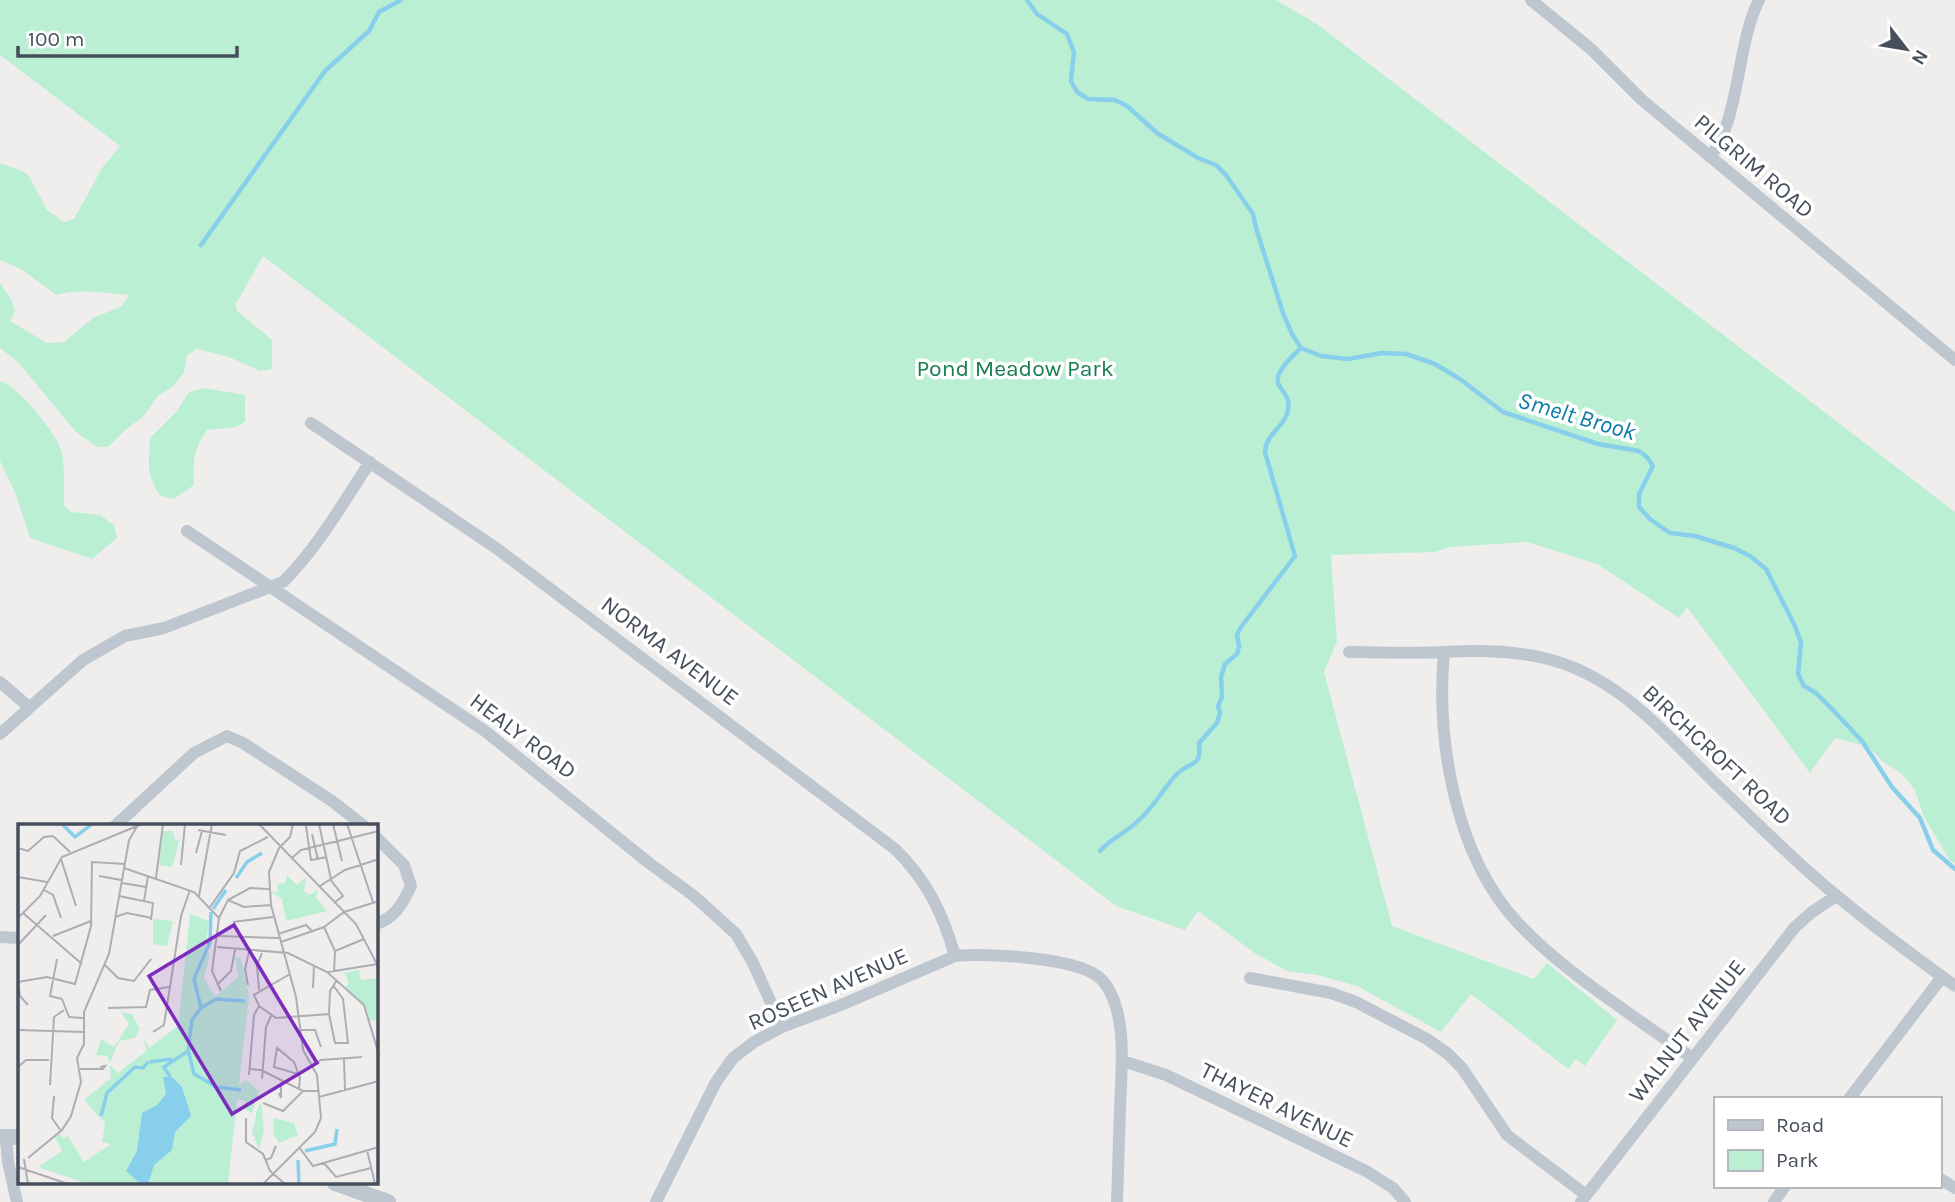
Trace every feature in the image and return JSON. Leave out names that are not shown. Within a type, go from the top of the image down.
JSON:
[{"type":"street","name":"PILGRIM ROAD","points":[[1531,0],[1591,49],[1642,100],[1955,360]]},
{"type":"street","points":[[1710,157],[1724,133],[1751,17],[1759,0]]},
{"type":"street","name":"NORMA AVENUE","points":[[311,423],[530,572],[895,849],[925,884],[939,908],[955,956]]},
{"type":"street","points":[[0,734],[83,660],[125,636],[164,628],[283,582],[296,569],[370,462]]},
{"type":"street","name":"HEALY ROAD","points":[[187,531],[485,730],[649,863],[694,896],[736,934],[753,963],[782,1027]]},
{"type":"street","name":"BIRCHCROFT ROAD","points":[[1349,652],[1468,650],[1545,658],[1578,669],[1616,690],[1656,723],[1836,896],[1955,986]]},
{"type":"street","points":[[1444,652],[1442,721],[1455,802],[1465,833],[1495,891],[1515,920],[1543,948],[1692,1059]]},
{"type":"street","points":[[0,682],[29,707]]},
{"type":"street","points":[[117,824],[194,753],[227,736],[243,743],[332,801],[361,824]]},
{"type":"street","points":[[378,839],[404,865],[411,886],[402,906],[385,921],[378,923]]},
{"type":"street","name":"WALNUT AVENUE","points":[[1584,1198],[1795,927],[1836,896]]},
{"type":"street","points":[[0,937],[18,936]]},
{"type":"street","name":"ROSEEN AVENUE","points":[[656,1202],[716,1082],[733,1058],[754,1042],[782,1027],[955,956],[999,955],[1068,965],[1101,978],[1117,1013],[1123,1061]]},
{"type":"street","points":[[1851,1097],[1942,977]]},
{"type":"street","points":[[1250,978],[1331,993],[1356,1002],[1427,1039],[1462,1068],[1507,1135],[1584,1198]]},
{"type":"street","points":[[1117,1202],[1123,1061]]},
{"type":"street","name":"THAYER AVENUE","points":[[1123,1061],[1166,1075],[1366,1171],[1393,1188],[1405,1202]]},
{"type":"street","points":[[8,1137],[8,1162],[17,1202]]},
{"type":"street","points":[[338,1184],[388,1202]]},
{"type":"green space","name":"Pond Meadow Park","points":[[0,0],[1276,0],[1317,24],[1955,512],[1955,863],[1950,861],[1923,815],[1915,790],[1902,774],[1882,761],[1869,747],[1835,738],[1810,773],[1687,607],[1679,618],[1597,564],[1527,542],[1451,547],[1434,552],[1331,555],[1337,641],[1324,672],[1392,926],[1534,979],[1547,963],[1617,1020],[1585,1066],[1576,1059],[1568,1069],[1471,994],[1441,1032],[1357,986],[1317,975],[1287,971],[1256,954],[1198,911],[1185,930],[1116,906],[263,256],[236,304],[237,311],[272,340],[272,369],[260,371],[229,357],[197,349],[187,355],[184,373],[173,386],[158,396],[143,417],[108,447],[97,447],[76,432],[18,362],[0,348],[0,283],[11,299],[15,311],[10,321],[47,343],[64,342],[93,318],[122,306],[129,295],[82,291],[56,295],[21,269],[0,260],[0,163],[29,176],[47,210],[64,222],[74,219],[102,168],[120,146],[0,55]]},
{"type":"green space","points":[[0,381],[25,399],[58,443],[63,464],[64,505],[71,512],[100,515],[114,525],[117,538],[92,559],[30,538],[16,495],[0,461]]},
{"type":"green space","points":[[204,388],[245,395],[245,422],[236,427],[207,430],[195,456],[194,485],[174,499],[160,496],[150,474],[150,438],[177,411],[189,392]]},
{"type":"waterway","points":[[201,245],[325,71],[369,31],[379,12],[401,0]]},
{"type":"waterway","name":"Smelt Brook","points":[[1027,0],[1037,14],[1067,34],[1074,52],[1071,81],[1077,92],[1088,99],[1115,100],[1127,106],[1157,133],[1198,158],[1216,165],[1226,175],[1253,214],[1283,313],[1301,348],[1321,356],[1348,359],[1382,353],[1406,354],[1435,364],[1460,379],[1503,412],[1598,444],[1639,451],[1647,457],[1653,466],[1639,494],[1639,507],[1650,519],[1670,533],[1695,536],[1734,548],[1766,569],[1801,643],[1798,674],[1804,686],[1816,693],[1862,741],[1892,787],[1920,818],[1933,850],[1955,869]]},
{"type":"waterway","points":[[1100,851],[1138,821],[1176,775],[1196,761],[1199,743],[1217,723],[1220,713],[1218,706],[1222,697],[1221,677],[1225,664],[1237,654],[1237,635],[1295,556],[1265,452],[1268,441],[1287,414],[1287,397],[1279,386],[1280,373],[1301,348]]}]
